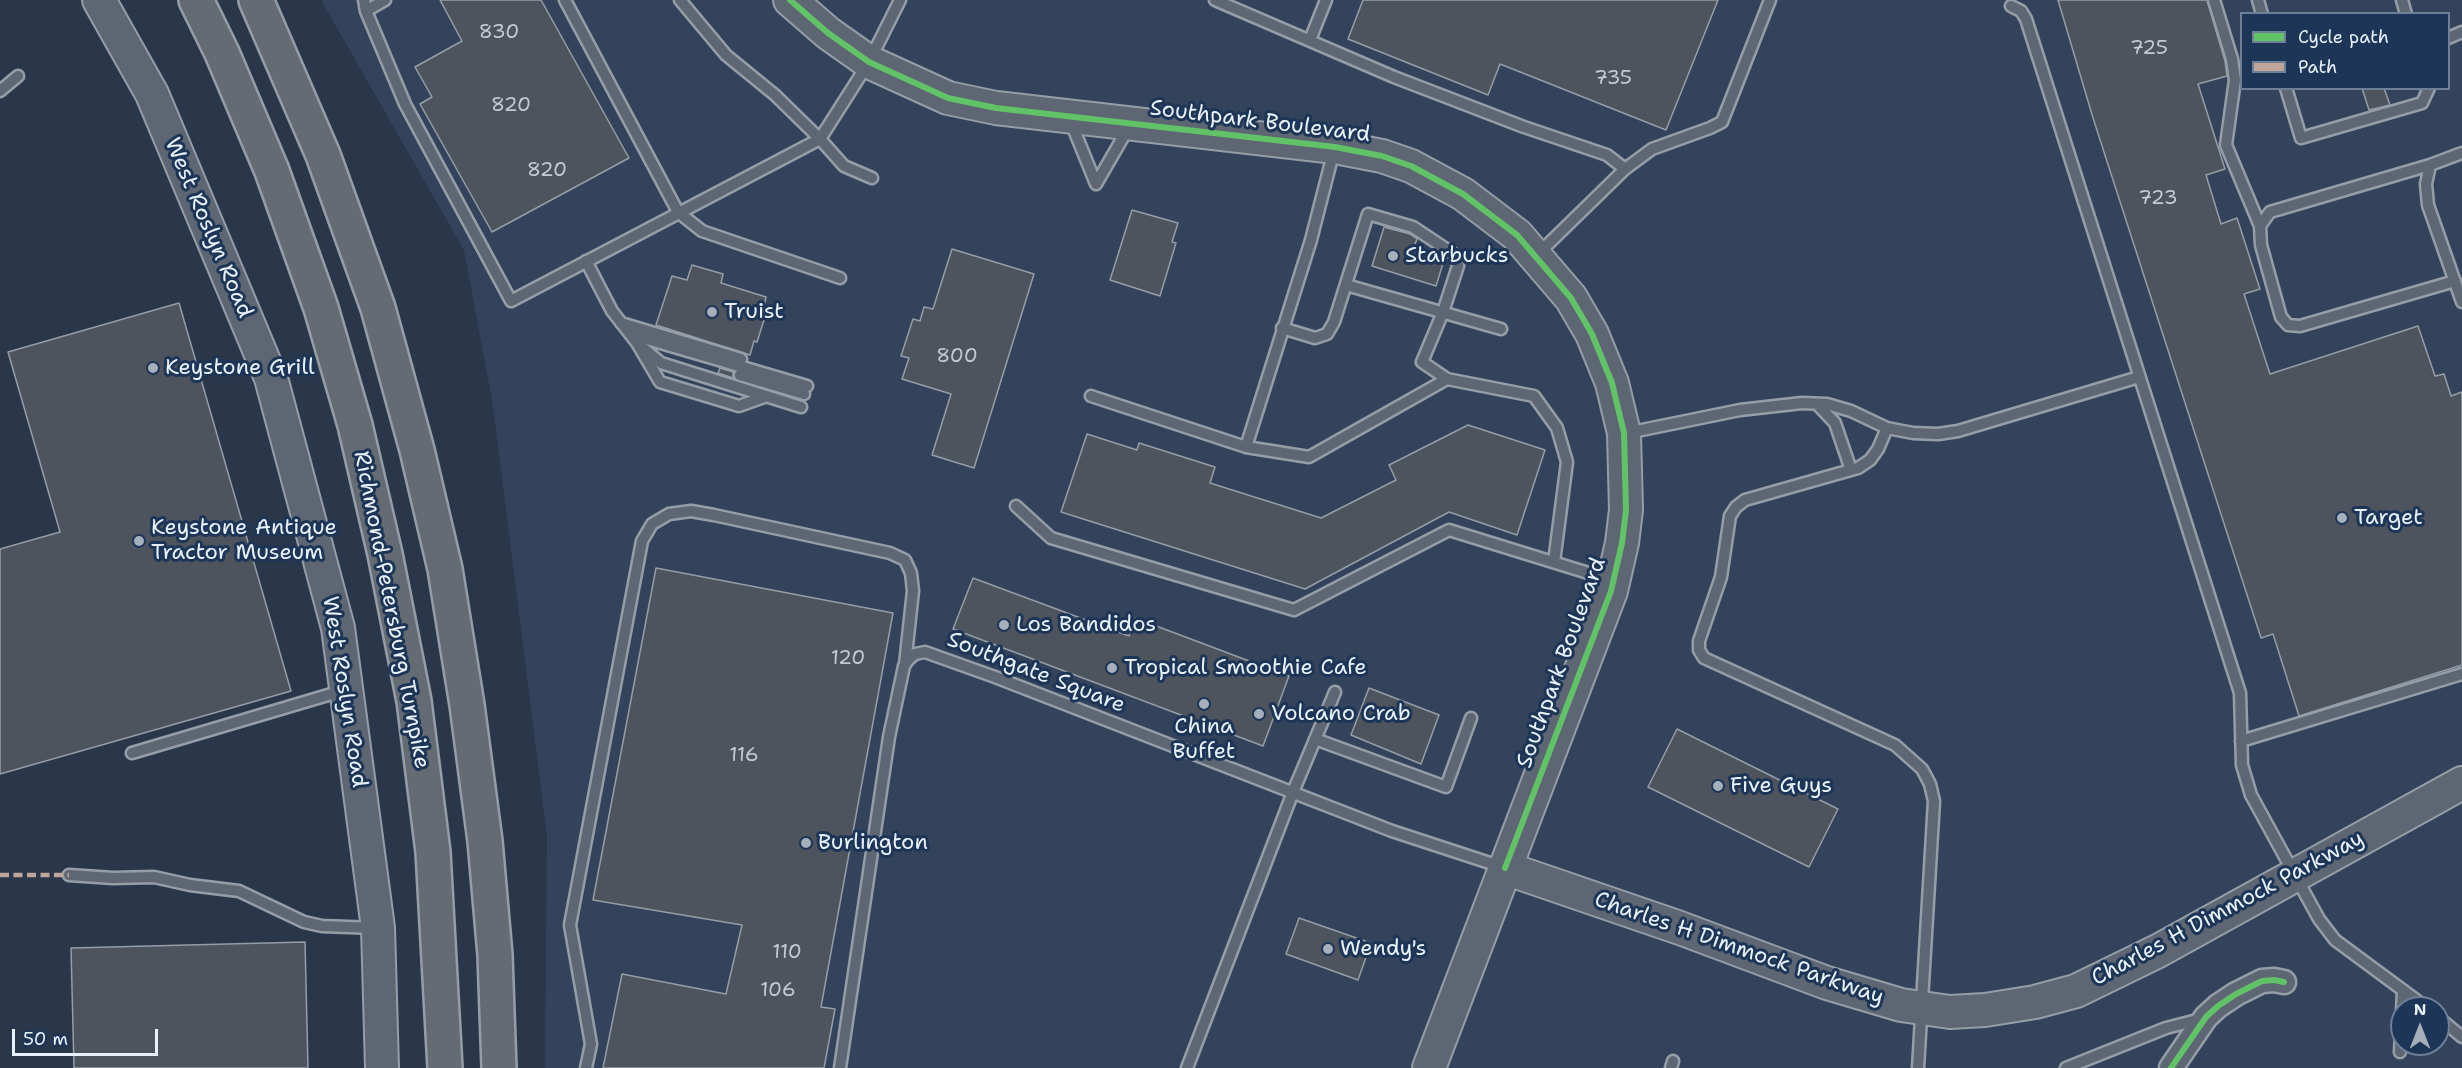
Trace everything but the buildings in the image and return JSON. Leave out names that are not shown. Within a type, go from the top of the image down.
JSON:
[{"type":"highway","name":"Richmond-Petersburg Turnpike","points":[[196,0],[222,53],[272,171],[321,308],[355,425],[385,554],[414,701],[434,852],[445,1068]]},
{"type":"highway","points":[[256,0],[323,155],[378,308],[417,450],[442,558],[467,705],[485,841],[495,955],[500,1068]]},
{"type":"main road","name":"West Roslyn Road","points":[[99,0],[152,94],[271,378],[338,628],[378,928],[382,1068]]},
{"type":"main road","name":"Southpark Boulevard","points":[[790,0],[828,33],[869,62],[948,98],[996,108],[1335,147],[1382,156],[1412,166],[1492,215],[1517,235],[1571,298],[1592,334],[1612,383],[1624,434],[1626,510],[1622,543],[1611,591],[1429,1068]]},
{"type":"main road","name":"Charles H Dimmock Parkway","points":[[1505,868],[1680,928],[1827,983],[1901,1005],[1950,1012],[1985,1010],[2035,1002],[2076,991],[2158,951],[2462,783]]},
{"type":"street","points":[[2171,1068],[2206,1017],[2236,994],[2262,981],[2284,982]]},
{"type":"lane","points":[[385,0],[365,5],[405,104],[511,301],[820,139],[869,62],[900,0]]},
{"type":"lane","points":[[565,0],[678,212],[702,231],[840,278]]},
{"type":"lane","points":[[680,0],[726,55],[775,95],[844,166],[872,178]]},
{"type":"lane","points":[[1215,0],[1394,77],[1524,127],[1607,155],[1625,169]]},
{"type":"lane","points":[[1310,40],[1326,0]]},
{"type":"lane","points":[[1535,256],[1625,169],[1652,149],[1722,122],[1770,0]]},
{"type":"lane","points":[[2214,0],[2232,59],[2235,80],[2226,146],[2260,226],[2260,244],[2281,317],[2288,325],[2300,326],[2455,281]]},
{"type":"lane","points":[[2011,6],[2020,11],[2026,19],[2240,693],[2242,765],[2251,795],[2319,919],[2335,940],[2410,996]]},
{"type":"lane","points":[[0,91],[18,76]]},
{"type":"lane","points":[[2287,90],[2301,138],[2422,103],[2428,90]]},
{"type":"lane","points":[[1069,117],[1096,184],[1131,124]]},
{"type":"lane","points":[[1245,447],[1323,200],[1335,147]]},
{"type":"lane","points":[[2260,226],[2270,212],[2430,165],[2462,153]]},
{"type":"lane","points":[[2430,165],[2426,184],[2428,205],[2462,302]]},
{"type":"lane","points":[[1282,328],[1315,338],[1327,334],[1334,322],[1368,214],[1413,227],[1458,257],[1458,266],[1443,312],[1422,362],[1447,379],[1534,396],[1557,428],[1567,462],[1554,562]]},
{"type":"lane","points":[[586,261],[612,310],[660,382],[739,406],[767,396]]},
{"type":"lane","points":[[1346,285],[1501,328]]},
{"type":"lane","points":[[621,323],[763,366],[774,376]]},
{"type":"lane","points":[[633,339],[720,368]]},
{"type":"lane","points":[[633,339],[774,376],[806,390],[740,375]]},
{"type":"lane","points":[[633,339],[661,363],[801,407]]},
{"type":"lane","points":[[1624,434],[1740,410],[1802,403],[1851,411],[1887,428],[1912,433],[1938,434],[1958,431],[2139,377]]},
{"type":"lane","points":[[1091,396],[1245,447],[1309,457],[1447,379]]},
{"type":"lane","points":[[1816,404],[1835,423],[1851,470]]},
{"type":"lane","points":[[1887,428],[1870,460],[1851,470],[1745,500],[1736,507],[1730,516],[1721,577],[1699,641],[1699,650],[1704,658],[1895,745],[1922,769],[1930,784],[1934,801],[1918,1068]]},
{"type":"lane","points":[[1016,506],[1051,538],[1294,610],[1449,530],[1613,580]]},
{"type":"lane","points":[[586,1068],[591,1044],[570,925],[642,541],[652,525],[669,514],[691,511],[890,553],[905,560],[911,573],[914,591],[904,666],[889,736],[840,1068]]},
{"type":"lane","name":"Southgate Square","points":[[904,666],[915,654],[925,652],[1392,831],[1505,868]]},
{"type":"lane","points":[[2241,741],[2462,674]]},
{"type":"lane","points":[[132,753],[346,690]]},
{"type":"lane","points":[[1187,1068],[1293,792],[1335,692]]},
{"type":"lane","points":[[1316,739],[1446,787],[1471,718]]},
{"type":"lane","points":[[69,875],[113,878],[154,877],[190,885],[239,891],[304,922],[322,926],[378,928]]},
{"type":"lane","points":[[2403,991],[2403,996]]},
{"type":"lane","points":[[2066,1068],[2111,1052],[2166,1028],[2206,1017]]},
{"type":"lane","points":[[2450,1027],[2462,1037]]},
{"type":"shaded area","points":[[321,0],[2462,0],[2462,1068],[545,1068],[547,836],[493,406],[464,250]]},
{"type":"marked path","points":[[0,875],[69,875]]},
{"type":"cycle path","points":[[790,0],[828,33],[869,62],[948,98],[996,108],[1335,147],[1382,156],[1411,166],[1463,194],[1517,235],[1571,298],[1592,334],[1612,383],[1624,433],[1626,510],[1622,543],[1611,591],[1505,868]]},
{"type":"cycle path","points":[[2171,1068],[2206,1017],[2218,1006],[2262,981],[2284,982]]},
{"type":"place","name":"Starbucks","points":[[1393,256]]},
{"type":"place","name":"Truist","points":[[712,312]]},
{"type":"place","name":"Keystone Grill","points":[[153,368]]},
{"type":"place","name":"Target","points":[[2342,518]]},
{"type":"place","name":"Keystone Antique Tractor Museum","points":[[139,541]]},
{"type":"place","name":"Los Bandidos","points":[[1004,625]]},
{"type":"place","name":"Tropical Smoothie Cafe","points":[[1112,668]]},
{"type":"place","name":"China Buffet","points":[[1204,704]]},
{"type":"place","name":"Volcano Crab","points":[[1259,714]]},
{"type":"place","name":"Five Guys","points":[[1718,786]]},
{"type":"place","name":"Burlington","points":[[806,843]]},
{"type":"place","name":"Wendy's","points":[[1328,949]]}]
